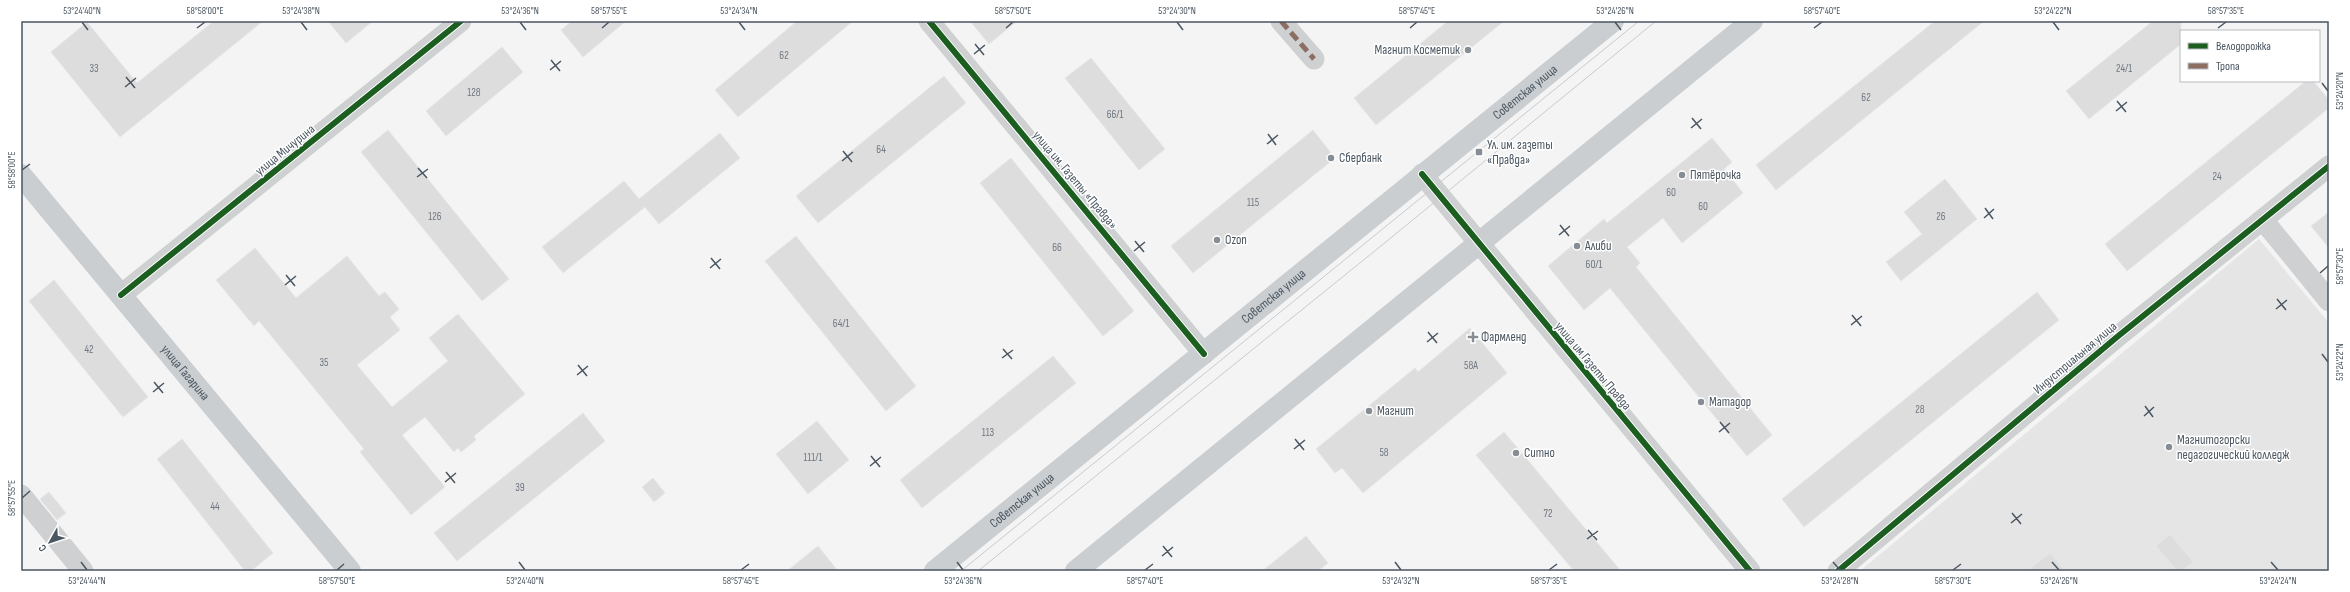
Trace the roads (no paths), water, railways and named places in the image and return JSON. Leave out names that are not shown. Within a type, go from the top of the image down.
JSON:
[{"type":"main road","name":"Советская улица","points":[[935,571],[1204,354],[1422,174],[1613,21]]},
{"type":"main road","points":[[1076,571],[1480,244],[1670,86],[1752,21]]},
{"type":"main road","name":"улица Гагарина","points":[[21,175],[350,571]]},
{"type":"street","name":"улица Мичурина","points":[[121,295],[461,21]]},
{"type":"street","name":"улица им. Газеты «Правда»","points":[[929,21],[1204,354]]},
{"type":"street","points":[[1281,21],[1314,60]]},
{"type":"street","name":"Индустриальная улица","points":[[1838,571],[2117,337],[2329,166]]},
{"type":"street","name":"улица им Газеты Правда","points":[[1422,174],[1750,571]]},
{"type":"street","points":[[2263,220],[2329,301]]},
{"type":"street","points":[[21,495],[83,571]]},
{"type":"tram line","points":[[961,571],[1639,21]]},
{"type":"tram line","points":[[978,571],[1376,250],[1656,21]]},
{"type":"place","name":"Магнит Косметик","points":[[1468,50]]},
{"type":"place","name":"Ул. им. газеты «Правда»","points":[[1479,152]]},
{"type":"place","name":"Сбербанк","points":[[1331,158]]},
{"type":"place","name":"Пятёрочка","points":[[1682,175]]},
{"type":"place","name":"Ozon","points":[[1217,240]]},
{"type":"place","name":"Алиби","points":[[1577,246]]},
{"type":"place","name":"Фармленд","points":[[1473,337]]},
{"type":"place","name":"Матадор","points":[[1701,402]]},
{"type":"place","name":"Магнит","points":[[1369,411]]},
{"type":"place","name":"Магнитогорски педагогический колледж","points":[[2169,447]]},
{"type":"place","name":"Ситно","points":[[1516,453]]}]
